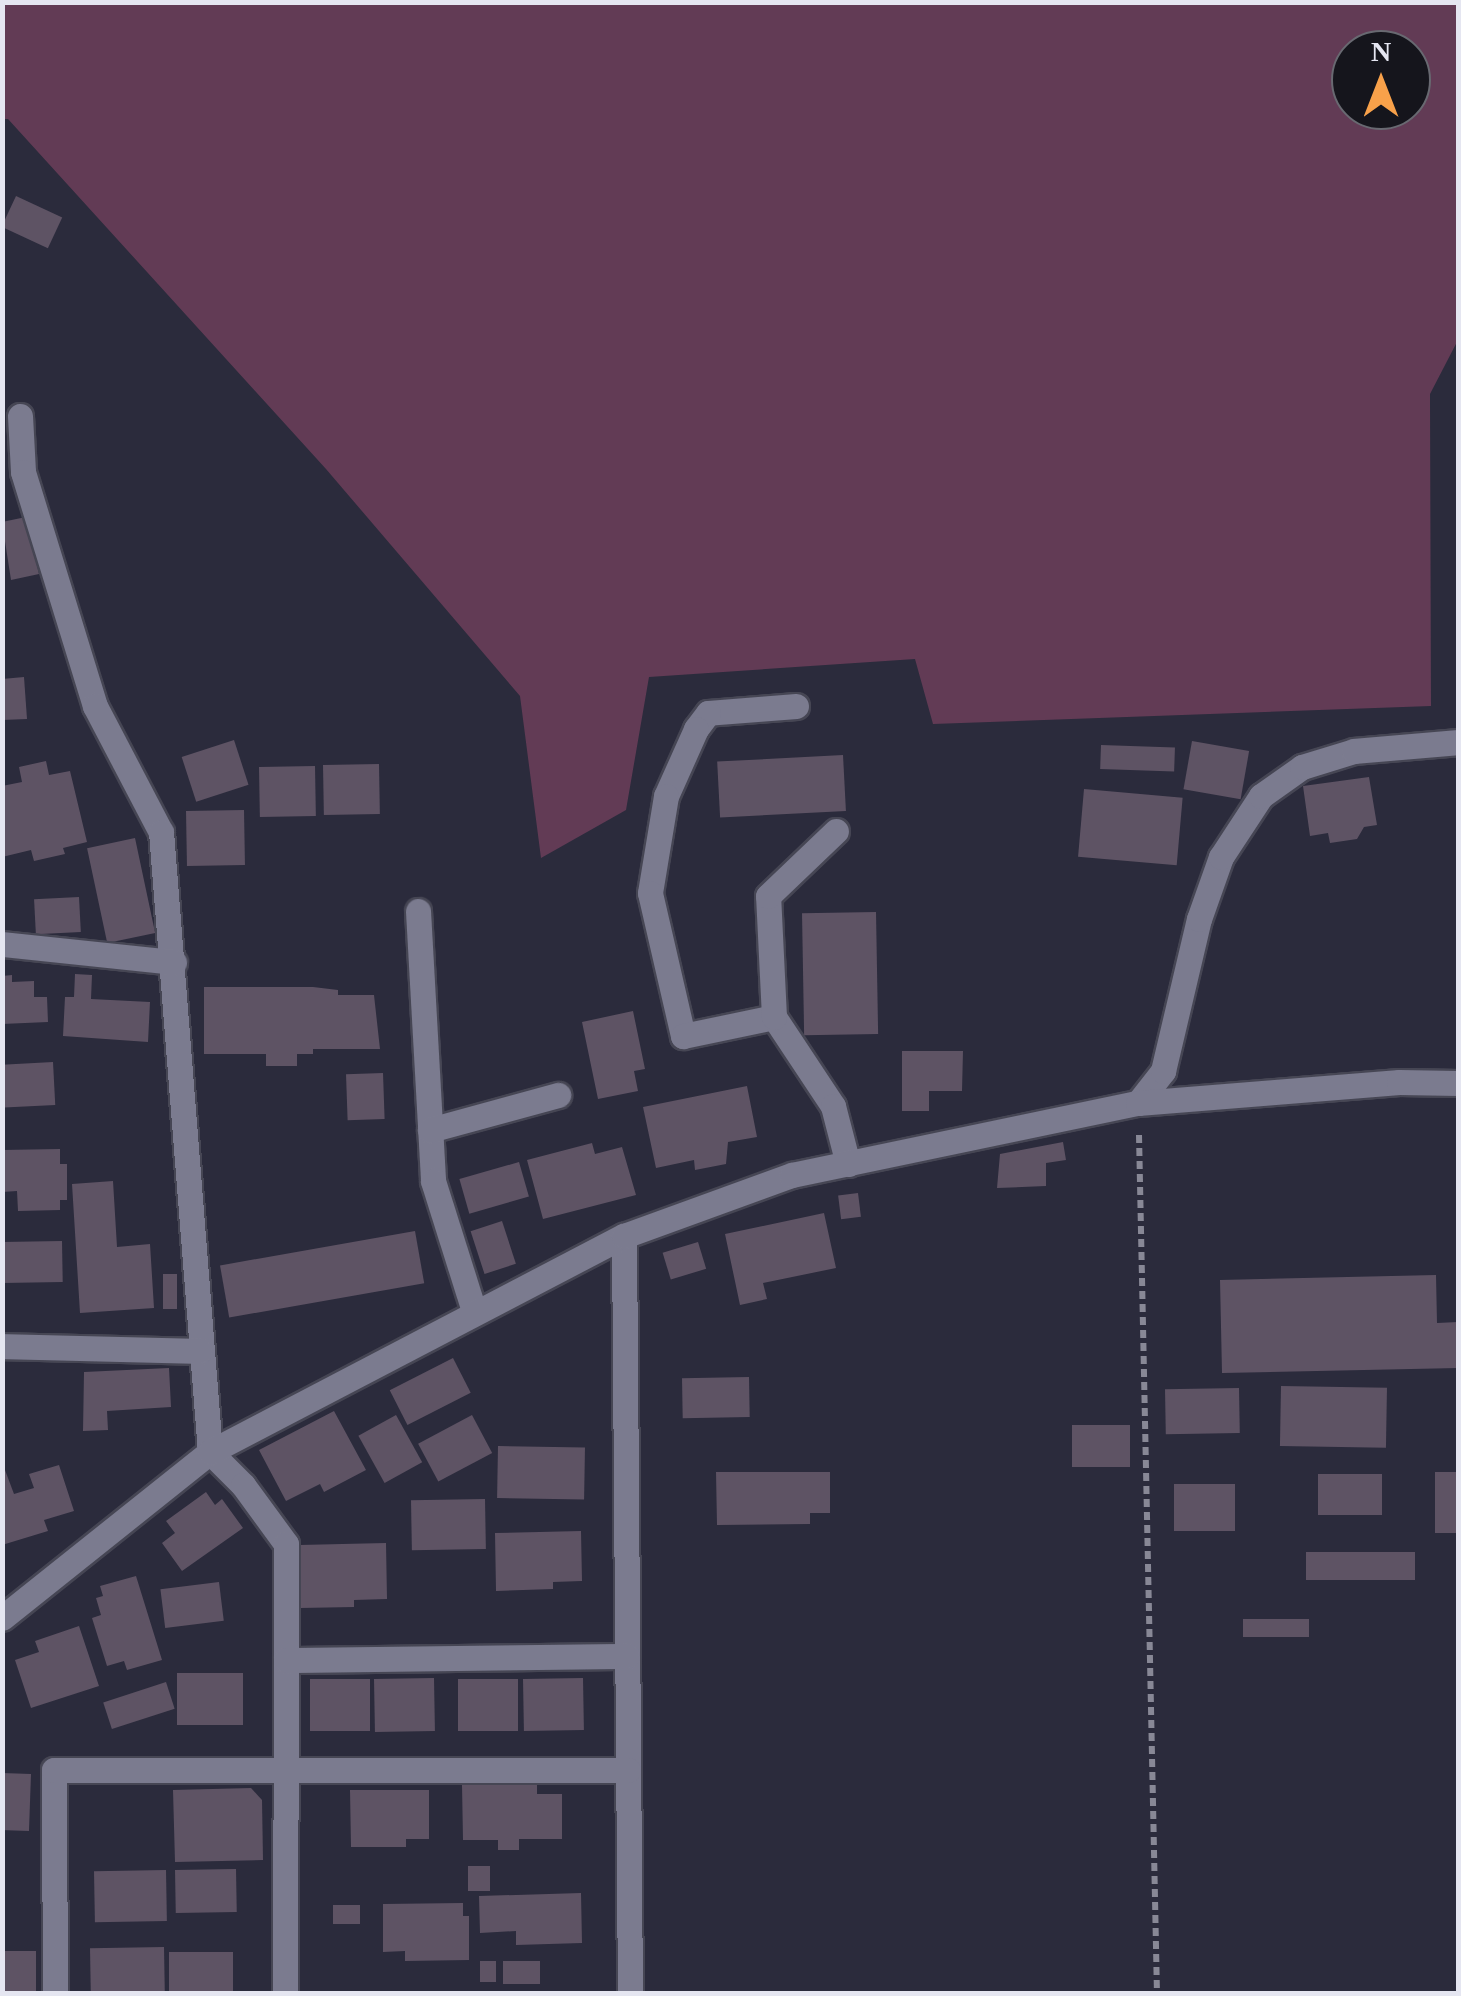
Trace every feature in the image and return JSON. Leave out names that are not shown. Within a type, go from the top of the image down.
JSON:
[{"type":"street","points":[[20,416],[22,472],[94,706],[161,832],[210,1452],[243,1485],[286,1544],[285,1994]]},
{"type":"street","points":[[774,1017],[684,1036],[650,892],[666,796],[696,729],[708,713],[796,706]]},
{"type":"street","points":[[1138,1103],[1164,1071],[1199,919],[1221,857],[1261,796],[1302,767],[1354,752],[1458,742]]},
{"type":"street","points":[[836,831],[768,896],[774,1017],[832,1106],[848,1164]]},
{"type":"street","points":[[418,911],[433,1181],[474,1311]]},
{"type":"street","points":[[2,944],[174,962]]},
{"type":"street","points":[[2,1618],[210,1452],[624,1236],[792,1176],[1138,1103],[1399,1082],[1458,1083]]},
{"type":"street","points":[[430,1130],[558,1095]]},
{"type":"street","points":[[624,1236],[630,1994]]},
{"type":"street","points":[[2,1346],[200,1351]]},
{"type":"street","points":[[286,1660],[627,1656]]},
{"type":"street","points":[[55,1994],[54,1770],[628,1770]]},
{"type":"path","points":[[1138,1103],[1157,1994]]},
{"type":"shaded area","points":[[3,2],[1458,3],[1458,340],[1430,394],[1431,706],[933,724],[915,659],[649,677],[626,810],[541,858],[520,696],[326,469],[8,119],[3,119]]},
{"type":"building","points":[[16,196],[62,218],[48,248],[2,227]]},
{"type":"building","points":[[26,517],[39,574],[11,580],[2,522]]},
{"type":"building","points":[[24,677],[27,719],[2,720],[2,679]]},
{"type":"building","points":[[234,740],[249,785],[196,802],[182,757]]},
{"type":"building","points":[[1192,741],[1249,751],[1241,799],[1183,789]]},
{"type":"building","points":[[1101,745],[1175,748],[1174,772],[1100,769]]},
{"type":"building","points":[[843,755],[846,811],[720,818],[717,762]]},
{"type":"building","points":[[46,761],[49,775],[70,771],[87,842],[63,848],[65,854],[34,861],[31,850],[2,857],[2,786],[22,782],[19,767]]},
{"type":"building","points":[[379,764],[380,814],[324,815],[323,765]]},
{"type":"building","points":[[315,766],[316,816],[260,817],[259,767]]},
{"type":"building","points":[[1369,777],[1377,825],[1364,827],[1357,839],[1330,843],[1328,833],[1310,836],[1303,786]]},
{"type":"building","points":[[1084,789],[1183,798],[1177,865],[1078,857]]},
{"type":"building","points":[[244,810],[245,865],[187,866],[186,811]]},
{"type":"building","points":[[135,838],[155,933],[107,943],[87,848]]},
{"type":"building","points":[[79,897],[81,932],[36,934],[34,899]]},
{"type":"building","points":[[876,912],[878,1034],[804,1035],[802,913]]},
{"type":"building","points":[[75,974],[92,975],[91,999],[150,1002],[148,1042],[63,1036],[65,997],[74,997]]},
{"type":"building","points":[[12,975],[12,982],[34,981],[34,997],[47,997],[48,1022],[2,1024],[2,976]]},
{"type":"building","points":[[204,987],[313,987],[338,990],[338,995],[374,995],[380,1049],[313,1049],[313,1054],[297,1054],[297,1066],[266,1066],[266,1054],[204,1054]]},
{"type":"building","points":[[633,1011],[645,1069],[634,1071],[638,1091],[598,1099],[582,1022]]},
{"type":"building","points":[[902,1051],[963,1051],[962,1091],[929,1091],[929,1111],[902,1111]]},
{"type":"building","points":[[53,1062],[55,1105],[4,1108],[2,1065]]},
{"type":"building","points":[[383,1073],[385,1119],[348,1120],[346,1074]]},
{"type":"building","points":[[747,1086],[757,1137],[728,1142],[726,1164],[695,1170],[694,1160],[656,1168],[643,1107]]},
{"type":"building","points":[[1063,1142],[1066,1160],[1046,1163],[1046,1186],[997,1188],[1000,1154]]},
{"type":"building","points":[[592,1143],[595,1154],[622,1147],[636,1195],[543,1219],[527,1160]]},
{"type":"building","points":[[60,1149],[60,1164],[67,1164],[67,1200],[60,1200],[60,1210],[18,1211],[17,1191],[2,1192],[2,1150]]},
{"type":"building","points":[[519,1162],[529,1197],[469,1214],[459,1179]]},
{"type":"building","points":[[113,1181],[117,1247],[150,1244],[154,1308],[80,1313],[72,1184]]},
{"type":"building","points":[[858,1193],[861,1217],[841,1219],[838,1195]]},
{"type":"building","points":[[824,1213],[836,1268],[763,1283],[767,1299],[740,1305],[725,1234]]},
{"type":"building","points":[[502,1221],[516,1264],[485,1274],[471,1231]]},
{"type":"building","points":[[415,1231],[424,1283],[229,1318],[220,1265]]},
{"type":"building","points":[[62,1241],[63,1282],[3,1283],[2,1242]]},
{"type":"building","points":[[698,1242],[706,1269],[671,1280],[663,1253]]},
{"type":"building","points":[[163,1274],[177,1274],[177,1309],[163,1309]]},
{"type":"building","points":[[1436,1275],[1437,1323],[1458,1322],[1458,1368],[1222,1373],[1220,1280]]},
{"type":"building","points":[[453,1358],[471,1393],[407,1425],[390,1390]]},
{"type":"building","points":[[169,1368],[171,1407],[107,1411],[108,1430],[83,1431],[84,1372]]},
{"type":"building","points":[[749,1377],[750,1417],[683,1418],[682,1378]]},
{"type":"building","points":[[1281,1386],[1387,1388],[1386,1448],[1280,1446]]},
{"type":"building","points":[[1239,1388],[1240,1433],[1166,1434],[1165,1389]]},
{"type":"building","points":[[334,1411],[366,1470],[324,1492],[320,1484],[286,1501],[259,1450]]},
{"type":"building","points":[[396,1415],[422,1462],[385,1483],[358,1436]]},
{"type":"building","points":[[472,1415],[492,1453],[438,1482],[418,1444]]},
{"type":"building","points":[[1072,1425],[1130,1425],[1130,1467],[1072,1467]]},
{"type":"building","points":[[498,1446],[585,1448],[584,1500],[497,1498]]},
{"type":"building","points":[[2,1462],[14,1494],[34,1488],[29,1474],[59,1465],[74,1511],[44,1520],[48,1531],[2,1545]]},
{"type":"building","points":[[716,1472],[830,1472],[830,1513],[810,1513],[810,1524],[717,1525]]},
{"type":"building","points":[[1435,1472],[1458,1472],[1458,1533],[1435,1533]]},
{"type":"building","points":[[1318,1474],[1382,1474],[1382,1515],[1318,1515]]},
{"type":"building","points":[[1174,1484],[1235,1484],[1235,1531],[1174,1531]]},
{"type":"building","points":[[206,1492],[215,1505],[222,1499],[243,1528],[182,1571],[162,1543],[175,1533],[166,1521]]},
{"type":"building","points":[[485,1499],[486,1549],[412,1550],[411,1500]]},
{"type":"building","points":[[581,1531],[582,1581],[553,1582],[553,1589],[496,1591],[495,1533]]},
{"type":"building","points":[[386,1543],[387,1599],[354,1600],[354,1607],[300,1608],[299,1545]]},
{"type":"building","points":[[1306,1552],[1415,1552],[1415,1580],[1306,1580]]},
{"type":"building","points":[[136,1576],[162,1660],[127,1670],[124,1661],[107,1666],[92,1618],[101,1615],[96,1598],[103,1596],[100,1586]]},
{"type":"building","points":[[219,1582],[224,1621],[165,1628],[160,1589]]},
{"type":"building","points":[[1243,1619],[1309,1619],[1309,1637],[1243,1637]]},
{"type":"building","points":[[79,1626],[99,1686],[31,1708],[15,1660],[39,1652],[35,1641]]},
{"type":"building","points":[[177,1673],[243,1673],[243,1725],[177,1725]]},
{"type":"building","points":[[434,1678],[435,1731],[375,1732],[374,1679]]},
{"type":"building","points":[[583,1678],[584,1730],[524,1731],[523,1679]]},
{"type":"building","points":[[310,1679],[370,1679],[370,1731],[310,1731]]},
{"type":"building","points":[[458,1679],[518,1679],[518,1731],[458,1731]]},
{"type":"building","points":[[166,1682],[175,1709],[112,1729],[103,1702]]},
{"type":"building","points":[[2,1773],[31,1774],[29,1831],[2,1830]]},
{"type":"building","points":[[462,1785],[537,1785],[537,1794],[562,1794],[562,1839],[519,1839],[519,1850],[498,1850],[498,1840],[463,1840]]},
{"type":"building","points":[[251,1788],[262,1800],[263,1860],[175,1862],[173,1790]]},
{"type":"building","points":[[350,1790],[429,1790],[429,1839],[406,1839],[406,1847],[351,1847]]},
{"type":"building","points":[[468,1866],[490,1866],[490,1891],[468,1891]]},
{"type":"building","points":[[236,1869],[237,1912],[176,1913],[175,1870]]},
{"type":"building","points":[[166,1870],[167,1921],[95,1922],[94,1871]]},
{"type":"building","points":[[581,1893],[582,1943],[516,1945],[516,1931],[480,1933],[479,1896]]},
{"type":"building","points":[[463,1903],[463,1916],[469,1916],[469,1960],[405,1961],[405,1951],[383,1952],[383,1904]]},
{"type":"building","points":[[333,1905],[360,1905],[360,1924],[333,1924]]},
{"type":"building","points":[[164,1947],[165,1994],[91,1994],[90,1948]]},
{"type":"building","points":[[2,1951],[36,1951],[36,1994],[2,1994]]},
{"type":"building","points":[[169,1952],[233,1952],[233,1994],[169,1994]]},
{"type":"building","points":[[480,1961],[496,1961],[496,1982],[480,1982]]},
{"type":"building","points":[[503,1961],[540,1961],[540,1984],[503,1984]]}]
